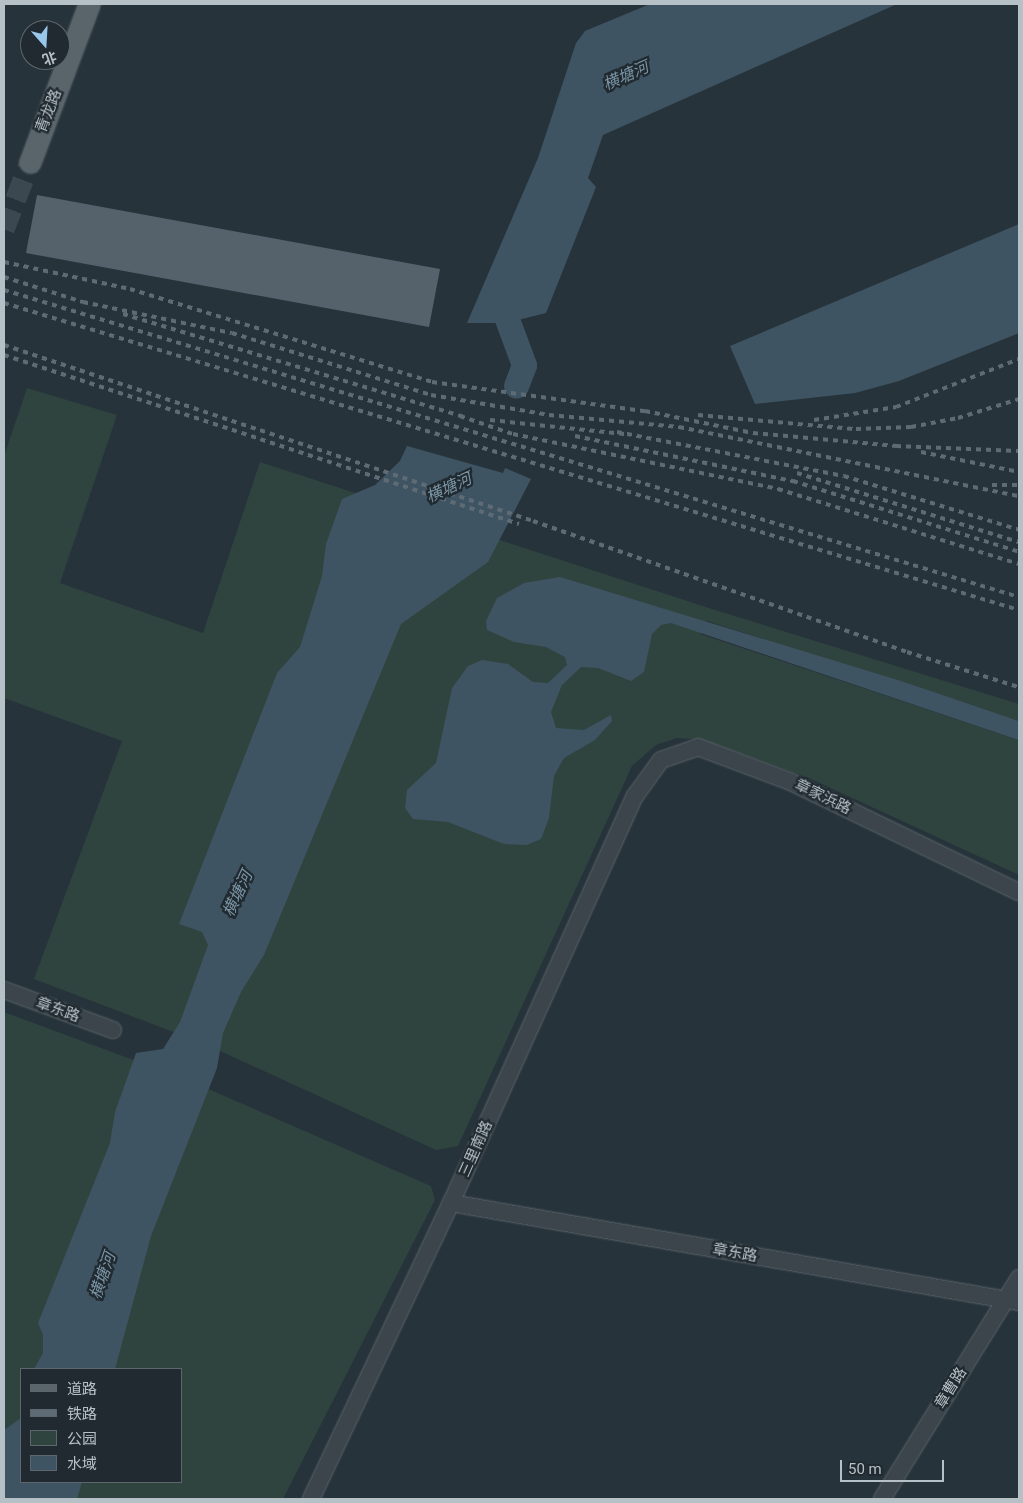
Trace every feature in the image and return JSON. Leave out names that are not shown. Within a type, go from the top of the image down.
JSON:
[{"type":"main road","name":"青龙路","points":[[30,162],[89,4]]},
{"type":"street","name":"章家浜路","points":[[635,796],[661,760],[698,747],[791,782],[1019,892]]},
{"type":"street","name":"三里南路","points":[[311,1499],[451,1203],[635,796]]},
{"type":"street","name":"章东路","points":[[4,990],[113,1030]]},
{"type":"street","name":"章东路","points":[[451,1203],[1012,1301]]},
{"type":"street","name":"章曹路","points":[[882,1499],[1012,1301],[1019,1278]]},
{"type":"green space","points":[[27,388],[117,415],[60,583],[203,633],[260,462],[712,609],[1019,704],[1019,721],[707,621],[700,634],[1019,740],[1019,875],[811,779],[704,740],[677,738],[656,745],[632,766],[458,1146],[436,1150],[205,1044],[34,979],[122,741],[4,698],[4,456]]},
{"type":"green space","points":[[4,1012],[190,1081],[431,1186],[435,1200],[283,1499],[4,1499]]},
{"type":"water","points":[[650,4],[897,4],[603,135],[588,178],[596,187],[546,313],[506,323],[467,323],[538,158],[576,43],[585,31]]},
{"type":"water","points":[[1019,224],[1019,333],[899,381],[855,393],[755,404],[730,346]]},
{"type":"water","points":[[407,446],[503,473],[505,468],[531,479],[488,562],[401,624],[264,955],[241,992],[223,1033],[217,1068],[151,1236],[115,1368],[35,1368],[43,1353],[43,1335],[38,1323],[110,1143],[115,1112],[136,1053],[163,1049],[180,1022],[208,945],[202,932],[179,924],[277,673],[300,647],[322,576],[326,544],[342,499],[375,485],[400,461]]},
{"type":"water","points":[[560,577],[901,681],[1019,721],[1019,740],[671,623],[661,625],[652,634],[644,672],[631,681],[598,668],[581,667],[562,685],[551,712],[556,728],[584,730],[611,715],[612,721],[595,740],[564,758],[554,776],[549,818],[541,839],[527,845],[504,844],[448,822],[413,819],[405,808],[407,790],[436,763],[452,688],[468,666],[482,660],[508,664],[533,682],[548,683],[567,665],[565,657],[546,647],[514,642],[487,630],[486,621],[497,598],[524,583]]},
{"type":"water","points":[[20,1419],[20,1483],[82,1483],[77,1499],[4,1499],[4,1430]]},
{"type":"building","points":[[37,195],[440,269],[429,327],[26,253]]},
{"type":"waterway","name":"横塘河","points":[[507,290],[501,303],[524,365],[516,386]]},
{"type":"tunnel","points":[[4,229],[30,162]]},
{"type":"railway","points":[[4,262],[130,289],[432,382],[645,411],[753,433],[896,446],[1019,451]]},
{"type":"railway","points":[[4,277],[83,302],[232,333],[431,395],[549,415],[679,427],[1019,496]]},
{"type":"railway","points":[[4,290],[1019,597]]},
{"type":"railway","points":[[4,303],[1019,610]]},
{"type":"railway","points":[[123,314],[465,417]]},
{"type":"railway","points":[[4,345],[533,521],[907,652],[1019,687]]},
{"type":"railway","points":[[4,355],[519,524]]},
{"type":"railway","points":[[814,420],[896,407],[1019,359]]},
{"type":"railway","points":[[698,415],[856,429],[911,427],[958,418],[1019,399]]},
{"type":"railway","points":[[460,416],[513,434],[778,489],[1019,564]]},
{"type":"railway","points":[[490,420],[624,434]]},
{"type":"railway","points":[[617,432],[844,476],[1019,530]]},
{"type":"railway","points":[[575,436],[793,481],[1019,552]]},
{"type":"railway","points":[[921,452],[1019,472]]},
{"type":"railway","points":[[797,473],[1019,542]]},
{"type":"railway","points":[[992,485],[1019,485]]}]
